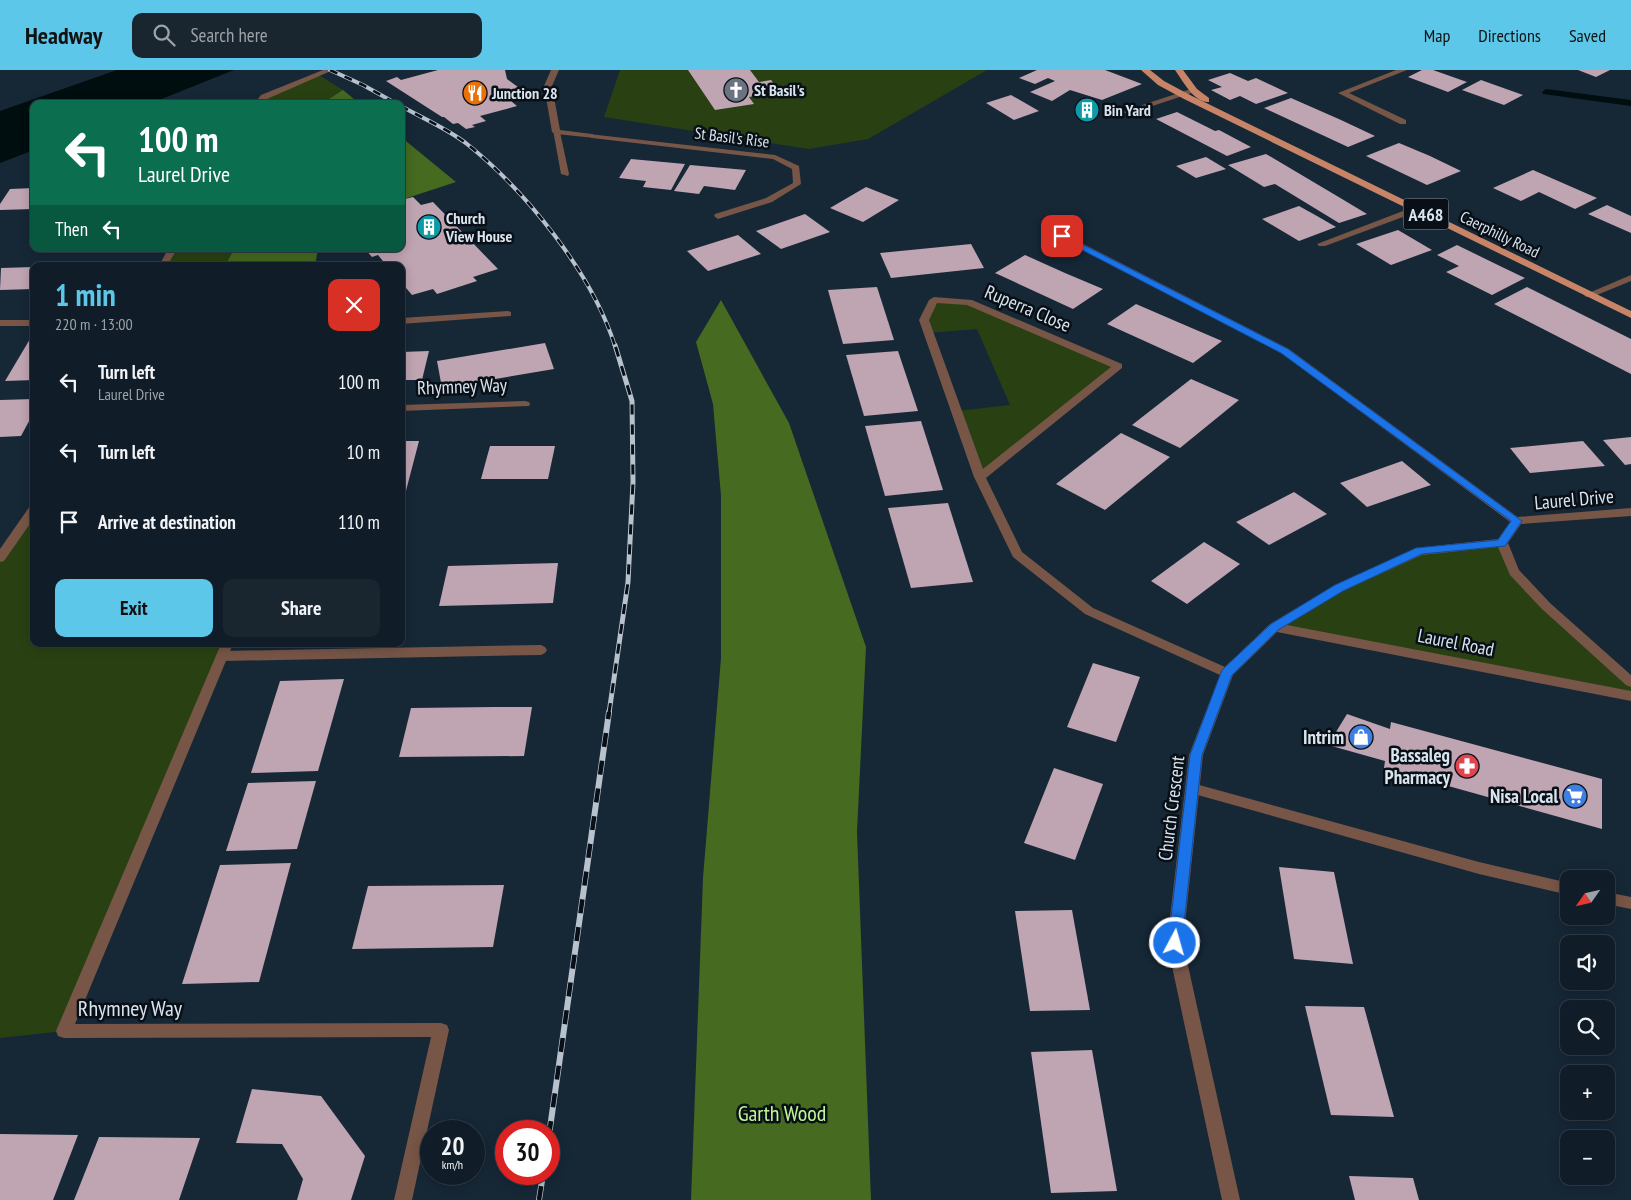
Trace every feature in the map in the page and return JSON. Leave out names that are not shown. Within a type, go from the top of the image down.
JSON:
[{"type":"main road","name":"Caerphilly Road","points":[[1145,70],[1161,83],[1183,95],[1222,112],[1631,315]]},
{"type":"main road","name":"Caerphilly Road","points":[[1178,70],[1194,91],[1222,112]]},
{"type":"street","points":[[261,100],[264,97],[329,70]]},
{"type":"street","points":[[556,70],[548,86],[565,174]]},
{"type":"street","points":[[1403,70],[1342,93],[1403,122]]},
{"type":"street","points":[[1125,112],[1194,91]]},
{"type":"street","name":"St Basil's Rise","points":[[556,132],[775,157],[796,168],[797,184],[769,200],[718,216]]},
{"type":"street","points":[[1322,244],[1416,209]]},
{"type":"street","points":[[1062,236],[1285,351],[1517,521]]},
{"type":"street","points":[[1589,295],[1631,278]]},
{"type":"street","name":"Ruperra Close","points":[[980,477],[1118,366],[969,302],[934,300],[924,320],[980,477],[1017,554],[1089,611],[1227,673]]},
{"type":"street","points":[[405,321],[508,314]]},
{"type":"street","points":[[0,323],[30,323]]},
{"type":"street","name":"Rhymney Way","points":[[405,408],[525,404]]},
{"type":"street","name":"Laurel Drive","points":[[1502,543],[1517,521],[1631,512]]},
{"type":"street","points":[[0,558],[30,515]]},
{"type":"street","points":[[1502,543],[1514,572],[1546,606],[1631,682]]},
{"type":"street","name":"Church Crescent","points":[[1231,1200],[1175,943],[1196,755],[1227,673],[1274,627],[1339,588],[1420,551],[1502,543]]},
{"type":"street","name":"Laurel Road","points":[[1274,627],[1631,696]]},
{"type":"street","points":[[224,650],[541,650]]},
{"type":"street","name":"Rhymney Way","points":[[224,650],[64,1031],[441,1030],[403,1200]]},
{"type":"street","points":[[1192,788],[1479,868],[1560,887]]},
{"type":"street","points":[[1615,900],[1631,903]]},
{"type":"green space","points":[[620,70],[987,70],[868,139],[809,149],[604,117]]},
{"type":"green space","points":[[317,74],[343,90],[327,100],[261,100],[264,97]]},
{"type":"green space","points":[[343,90],[355,100],[327,100]]},
{"type":"green space","points":[[405,140],[456,182],[405,199]]},
{"type":"green space","points":[[170,252],[232,252],[227,262],[165,262]]},
{"type":"green space","points":[[232,252],[318,252],[316,262],[227,262]]},
{"type":"green space","name":"Garth Wood","points":[[721,300],[789,423],[866,647],[857,832],[871,1200],[691,1200],[703,878],[721,658],[721,496],[713,404],[696,342]]},
{"type":"green space","points":[[934,300],[969,302],[1118,366],[980,477],[957,411],[1010,405],[977,329],[927,333],[924,320]]},
{"type":"green space","points":[[30,515],[30,647],[226,647],[64,1031],[0,1038],[0,558]]},
{"type":"green space","points":[[1502,543],[1514,572],[1631,682],[1631,696],[1274,627],[1339,588],[1420,551]]},
{"type":"shaded area","points":[[117,70],[234,70],[159,100],[31,100]]},
{"type":"shaded area","points":[[30,100],[30,152],[0,163],[0,111]]},
{"type":"building","points":[[438,70],[505,70],[507,79],[522,90],[505,96],[517,106],[480,116],[486,121],[466,129],[458,123],[453,124],[386,81],[397,77],[401,80]]},
{"type":"building","name":"St Basil's","points":[[688,70],[750,70],[759,82],[771,80],[778,89],[764,91],[766,94],[749,97],[754,104],[715,110]]},
{"type":"building","points":[[1037,70],[1105,70],[1142,84],[1102,100],[1070,90],[1052,101],[1030,92],[1055,81],[1048,78],[1035,84],[1019,78]]},
{"type":"building","points":[[1422,70],[1433,70],[1467,82],[1448,92],[1408,77]]},
{"type":"building","points":[[1578,70],[1610,70],[1596,77]]},
{"type":"building","points":[[1230,73],[1248,81],[1256,78],[1288,93],[1256,104],[1240,96],[1230,100],[1211,90],[1222,87],[1208,80]]},
{"type":"building","points":[[1481,80],[1523,95],[1504,105],[1462,90]]},
{"type":"building","points":[[1011,95],[1039,111],[1014,120],[986,103]]},
{"type":"building","points":[[1291,98],[1375,136],[1348,147],[1264,108]]},
{"type":"building","name":"Bin Yard","points":[[1091,104],[1100,111],[1083,117],[1074,110]]},
{"type":"building","points":[[1177,112],[1215,131],[1219,130],[1251,147],[1227,156],[1156,119]]},
{"type":"building","points":[[1399,143],[1461,171],[1427,185],[1366,156]]},
{"type":"building","points":[[1266,154],[1367,214],[1339,223],[1275,184],[1264,187],[1228,165]]},
{"type":"building","points":[[1206,157],[1226,169],[1196,178],[1176,166]]},
{"type":"building","points":[[631,159],[685,164],[671,190],[643,187],[646,181],[619,178]]},
{"type":"building","points":[[690,165],[746,170],[735,190],[704,186],[699,194],[674,191]]},
{"type":"building","points":[[1533,170],[1597,198],[1575,209],[1539,192],[1521,201],[1493,188]]},
{"type":"building","points":[[866,187],[899,200],[863,222],[830,208]]},
{"type":"building","points":[[30,188],[30,209],[0,210],[0,204],[10,189]]},
{"type":"building","name":"Church View House","points":[[413,197],[421,205],[433,202],[498,269],[473,277],[477,281],[437,294],[433,289],[412,295],[405,287],[405,262],[384,262],[378,255],[372,257],[368,252],[405,252],[405,199]]},
{"type":"building","points":[[1607,205],[1631,216],[1631,233],[1588,214]]},
{"type":"building","points":[[1299,206],[1336,227],[1299,241],[1262,219]]},
{"type":"building","points":[[805,214],[830,232],[781,249],[756,231]]},
{"type":"building","points":[[1398,230],[1432,250],[1391,265],[1356,244]]},
{"type":"building","points":[[738,235],[761,254],[708,271],[687,251]]},
{"type":"building","points":[[971,244],[984,268],[891,278],[880,253]]},
{"type":"building","points":[[1457,245],[1525,278],[1492,295],[1446,272],[1459,266],[1437,255]]},
{"type":"building","points":[[1025,255],[1103,289],[1073,309],[995,273]]},
{"type":"building","points":[[30,267],[30,289],[0,290],[1,268]]},
{"type":"building","points":[[877,287],[894,340],[843,344],[828,290]]},
{"type":"building","points":[[1527,287],[1631,339],[1631,374],[1494,304]]},
{"type":"building","points":[[1136,304],[1222,341],[1193,363],[1107,324]]},
{"type":"building","points":[[30,339],[30,380],[5,381]]},
{"type":"building","points":[[545,343],[554,369],[442,388],[437,361]]},
{"type":"building","points":[[429,351],[422,380],[405,380],[405,352]]},
{"type":"building","points":[[898,351],[918,411],[864,416],[846,355]]},
{"type":"building","points":[[1191,379],[1239,400],[1180,448],[1132,425]]},
{"type":"building","points":[[30,399],[30,419],[21,436],[0,437],[0,400]]},
{"type":"building","points":[[921,421],[943,490],[885,496],[865,426]]},
{"type":"building","points":[[1121,433],[1170,457],[1105,510],[1056,484]]},
{"type":"building","points":[[1631,437],[1631,464],[1625,465],[1603,440]]},
{"type":"building","points":[[405,441],[419,441],[405,495]]},
{"type":"building","points":[[1583,441],[1605,466],[1530,473],[1510,448]]},
{"type":"building","points":[[490,446],[555,446],[548,479],[481,479]]},
{"type":"building","points":[[1402,461],[1431,485],[1367,507],[1340,483]]},
{"type":"building","points":[[1294,492],[1327,514],[1269,545],[1236,522]]},
{"type":"building","points":[[948,503],[973,582],[911,588],[888,508]]},
{"type":"building","points":[[1204,542],[1240,564],[1187,604],[1151,581]]},
{"type":"building","points":[[558,563],[553,603],[439,606],[448,566]]},
{"type":"building","points":[[1093,663],[1140,677],[1116,742],[1067,727]]},
{"type":"building","points":[[344,679],[318,771],[251,773],[280,681]]},
{"type":"building","points":[[532,707],[524,756],[399,757],[411,708]]},
{"type":"building","points":[[1347,714],[1390,729],[1391,722],[1602,779],[1602,829],[1384,768],[1385,761],[1328,745]]},
{"type":"building","points":[[1054,768],[1103,784],[1075,860],[1024,843]]},
{"type":"building","points":[[316,781],[297,849],[226,851],[248,783]]},
{"type":"building","points":[[291,863],[259,982],[182,984],[220,865]]},
{"type":"building","points":[[1279,867],[1334,872],[1353,964],[1294,959]]},
{"type":"building","points":[[504,885],[493,947],[352,949],[368,886]]},
{"type":"building","points":[[1072,910],[1090,1010],[1030,1011],[1015,911]]},
{"type":"building","points":[[1305,1006],[1364,1007],[1394,1117],[1331,1115]]},
{"type":"building","points":[[1092,1050],[1117,1191],[1051,1193],[1031,1052]]},
{"type":"building","points":[[252,1089],[321,1096],[365,1156],[351,1200],[297,1200],[303,1179],[282,1144],[236,1143]]},
{"type":"building","points":[[0,1134],[78,1135],[53,1200],[0,1200]]},
{"type":"building","points":[[99,1137],[200,1138],[179,1200],[74,1200]]},
{"type":"building","points":[[1349,1176],[1413,1178],[1419,1200],[1355,1200]]},
{"type":"waterway","points":[[1546,92],[1631,103]]},
{"type":"railway","points":[[330,70],[390,100]]},
{"type":"railway","points":[[405,108],[467,144],[512,185],[534,209],[574,262],[604,318],[615,346]]},
{"type":"railway","points":[[609,713],[628,582],[633,482],[632,401],[615,345]]},
{"type":"railway","points":[[551,1120],[609,712]]},
{"type":"railway","points":[[539,1200],[541,1185]]},
{"type":"place","name":"St Basil's","points":[[736,90]]},
{"type":"place","name":"Junction 28","points":[[475,93]]},
{"type":"place","name":"Bin Yard","points":[[1087,110]]},
{"type":"place","name":"Church View House","points":[[429,227]]},
{"type":"place","name":"Intrim","points":[[1361,737]]},
{"type":"place","name":"Bassaleg Pharmacy","points":[[1467,766]]},
{"type":"place","name":"Nisa Local","points":[[1575,796]]},
{"type":"route","points":[[1062,236],[1285,351],[1517,521],[1502,543],[1420,551],[1339,588],[1274,627],[1227,673],[1196,755],[1175,943]]}]
